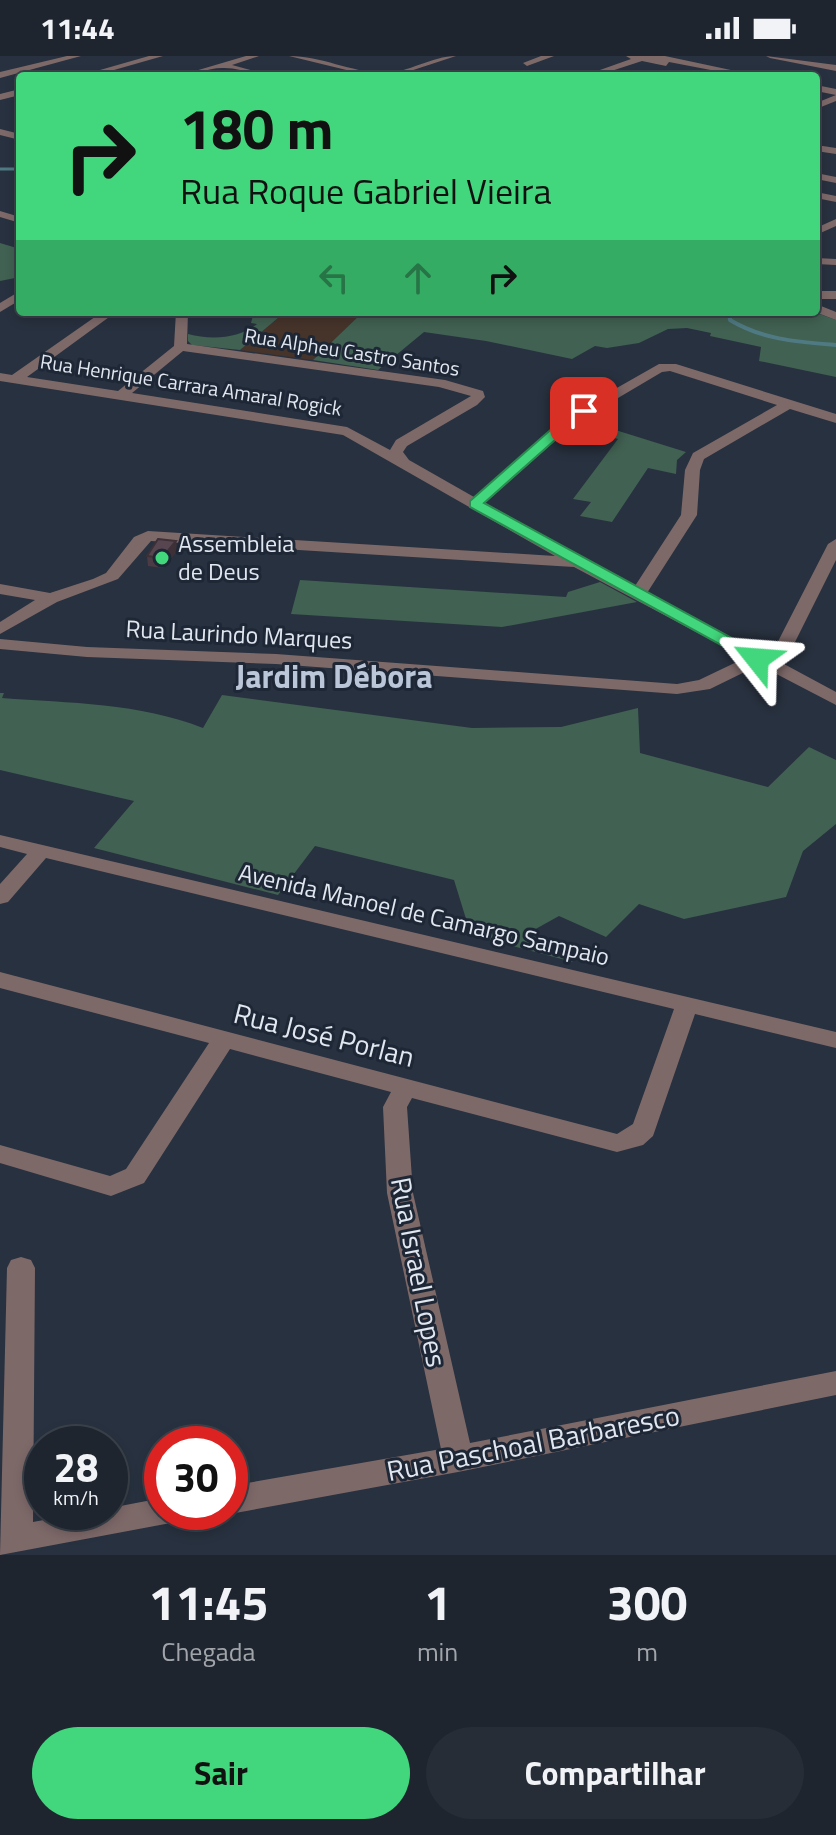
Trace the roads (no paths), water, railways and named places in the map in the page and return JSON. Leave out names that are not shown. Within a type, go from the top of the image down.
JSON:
[{"type":"street","points":[[0,75],[78,56],[91,59]]},
{"type":"street","points":[[98,72],[159,56]]},
{"type":"street","points":[[197,72],[255,56]]},
{"type":"street","points":[[293,56],[367,72]]},
{"type":"street","points":[[399,72],[452,56]]},
{"type":"street","points":[[527,63],[550,56]]},
{"type":"street","points":[[630,56],[709,72]]},
{"type":"street","points":[[652,56],[734,72]]},
{"type":"street","points":[[774,56],[835,67]]},
{"type":"street","points":[[599,72],[642,58]]},
{"type":"street","points":[[104,62],[121,66]]},
{"type":"street","points":[[0,65],[21,70]]},
{"type":"street","points":[[222,65],[252,72]]},
{"type":"street","points":[[406,70],[417,72]]},
{"type":"street","points":[[7,378],[104,316]]},
{"type":"street","points":[[121,396],[180,347],[182,316]]},
{"type":"street","name":"Rua Alpheu Castro Santos","points":[[180,347],[440,383],[478,394],[472,402],[416,434],[391,438],[347,431]]},
{"type":"street","points":[[475,504],[569,421],[665,367],[836,419]]},
{"type":"street","name":"Rua Henrique Carrara Amaral Rogick","points":[[7,378],[347,431],[577,562],[836,699]]},
{"type":"street","points":[[638,594],[689,515],[694,500],[692,464],[698,456],[788,404]]},
{"type":"street","points":[[404,464],[396,452],[397,448],[416,434]]},
{"type":"street","points":[[0,629],[51,598],[112,576],[140,540],[156,536],[577,562]]},
{"type":"street","points":[[766,663],[836,544]]},
{"type":"street","points":[[0,589],[51,598]]},
{"type":"street","name":"Rua Laurindo Marques","points":[[0,644],[75,652],[276,659],[677,689],[704,685],[766,663]]},
{"type":"street","name":"Avenida Manoel de Camargo Sampaio","points":[[0,841],[836,1040]]},
{"type":"street","points":[[0,897],[41,851]]},
{"type":"street","name":"Rua José Porlan","points":[[0,980],[617,1143],[634,1138],[644,1129],[687,1004]]},
{"type":"street","points":[[0,1154],[111,1186],[124,1183],[135,1176],[223,1041]]},
{"type":"street","name":"Rua Israel Lopes","points":[[406,1086],[395,1107],[400,1193],[458,1459]]},
{"type":"street","points":[[21,1268],[9,1540],[144,1516]]},
{"type":"street","name":"Rua Paschoal Barbaresco","points":[[248,1497],[458,1459],[836,1383]]},
{"type":"waterway","points":[[0,169],[16,169]]},
{"type":"waterway","points":[[730,316],[730,320],[755,332],[782,339],[836,345]]},
{"type":"place","name":"Assembleia de Deus","points":[[162,558]]},
{"type":"district","name":"Jardim Débora","points":[[334,677]]}]
